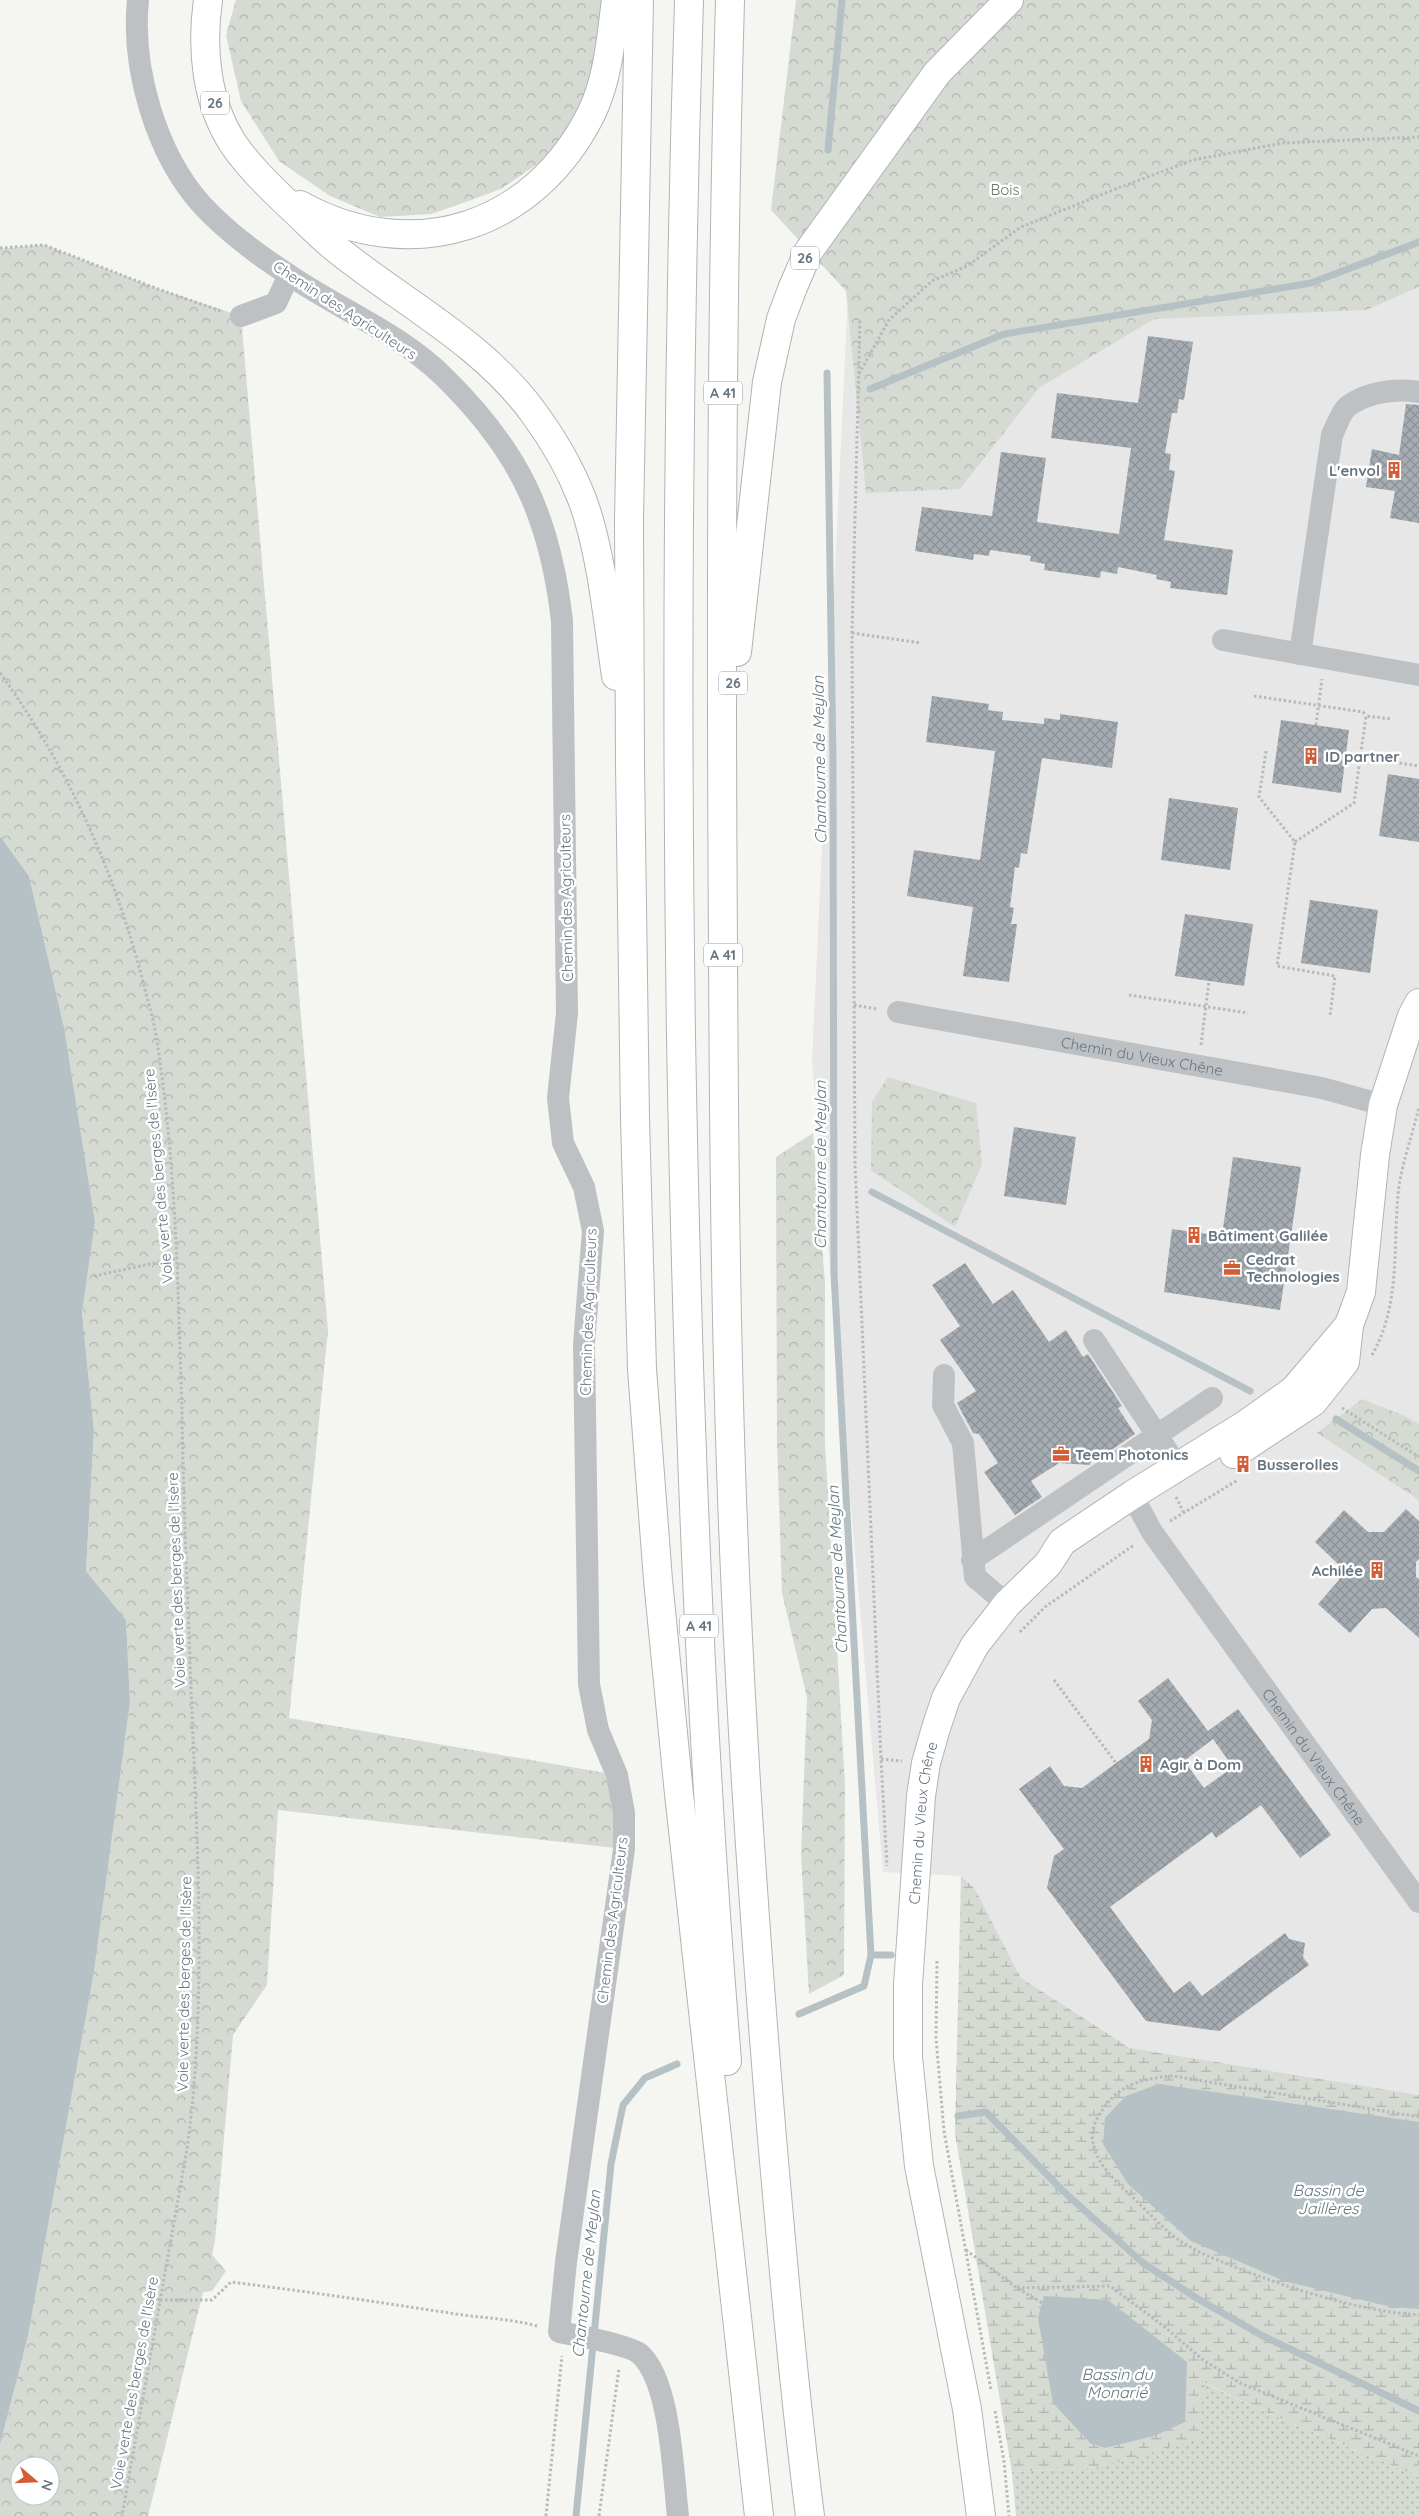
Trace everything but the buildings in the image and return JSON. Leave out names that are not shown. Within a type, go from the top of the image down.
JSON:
[{"type":"main road","name":"26","points":[[208,0],[205,43],[213,96],[234,144],[273,190]]},
{"type":"main road","points":[[273,190],[305,208],[351,227],[393,235],[442,232],[469,225],[513,204],[552,173],[567,155],[592,113],[602,85],[616,0]]},
{"type":"main road","points":[[639,0],[629,520],[635,1119],[642,1360],[655,1542],[679,1794],[759,2516]]},
{"type":"main road","name":"A 41","points":[[688,0],[679,437],[678,715],[683,1149],[688,1372],[708,1804],[763,2516]]},
{"type":"main road","name":"A 41","points":[[730,0],[722,426],[722,785],[724,1135],[737,1618],[746,1796],[761,2006],[782,2252],[810,2516]]},
{"type":"main road","name":"26","points":[[722,785],[767,382],[781,320],[808,252],[836,211],[936,73],[1009,0]]},
{"type":"main road","points":[[273,190],[333,246],[474,350],[504,379],[531,410],[567,464],[583,500],[593,535],[630,764]]},
{"type":"main road","name":"Chemin du Vieux Chêne","points":[[981,2516],[967,2410],[941,2274],[929,2224],[914,2119],[908,2057],[908,1985],[921,1796],[926,1763],[946,1698],[960,1670],[980,1638],[1007,1604],[1048,1564],[1074,1554],[1288,1420],[1313,1402],[1345,1362],[1349,1325],[1361,1292],[1375,1155],[1383,1105],[1409,1024],[1419,1003]]},
{"type":"main road","name":"Chemin du Vieux Chêne","points":[[1142,1513],[1178,1467],[1245,1425],[1294,1390],[1349,1325]]},
{"type":"street","name":"Chemin des Agriculteurs","points":[[138,0],[137,42],[143,82],[156,128],[181,176],[201,204],[227,230],[289,276],[385,332],[442,375],[493,431],[528,487],[548,541],[557,577],[562,621],[567,1013],[558,1098],[563,1143],[584,1187],[593,1231],[584,1344],[588,1684],[598,1730],[617,1775],[624,1813],[624,1849],[566,2262],[567,2334]]},
{"type":"street","points":[[241,316],[276,303],[289,276]]},
{"type":"street","points":[[1300,654],[1332,435],[1346,408],[1374,393],[1408,390],[1419,392]]},
{"type":"street","points":[[1224,640],[1419,675]]},
{"type":"street","name":"Chemin du Vieux Chêne","points":[[898,1012],[1322,1088],[1383,1105]]},
{"type":"street","points":[[1094,1340],[1178,1467]]},
{"type":"street","points":[[944,1375],[943,1405],[963,1443],[972,1560],[976,1578],[1007,1604]]},
{"type":"street","points":[[972,1560],[1212,1398]]},
{"type":"street","name":"Chemin du Vieux Chêne","points":[[1142,1513],[1419,1902]]},
{"type":"street","points":[[567,2334],[639,2353],[653,2370],[667,2421],[678,2516]]},
{"type":"path","points":[[858,376],[889,320],[932,281],[967,266],[1021,227],[1193,160],[1283,143],[1419,136]]},
{"type":"path","points":[[0,248],[44,245],[205,306]]},
{"type":"path","points":[[860,321],[852,633],[855,1164],[880,1759],[887,1866]]},
{"type":"path","points":[[852,633],[921,643]]},
{"type":"path","points":[[1316,725],[1325,658]]},
{"type":"path","name":"Voie verte des berges de l'Isère","points":[[0,673],[50,749],[81,810],[108,871],[136,953],[157,1038],[178,1258],[198,1914],[198,2041],[194,2098],[187,2149],[122,2516]]},
{"type":"path","points":[[1254,696],[1363,712],[1366,716],[1392,719]]},
{"type":"path","points":[[1295,842],[1354,803],[1366,716]]},
{"type":"path","points":[[1266,751],[1259,797],[1295,842],[1277,966],[1335,976],[1330,1016]]},
{"type":"path","points":[[1360,757],[1419,766]]},
{"type":"path","points":[[1198,1066],[1209,981]]},
{"type":"path","points":[[1128,995],[1248,1013]]},
{"type":"path","points":[[94,1276],[178,1258]]},
{"type":"path","points":[[1334,1413],[1342,1408],[1419,1457]]},
{"type":"path","points":[[1018,1634],[1142,1513],[1246,1475]]},
{"type":"path","points":[[1054,1680],[1116,1763]]},
{"type":"path","points":[[937,1953],[936,2038],[944,2131],[966,2250],[1017,2288],[1042,2303]]},
{"type":"path","points":[[1419,2117],[1173,2076],[1148,2078],[1122,2088],[1106,2102],[1096,2120],[1092,2138],[1096,2157],[1110,2176],[1180,2241],[1204,2254],[1283,2286],[1392,2313],[1419,2315]]},
{"type":"path","points":[[160,2300],[212,2300],[231,2282],[326,2294],[460,2315],[516,2321],[567,2334],[563,2347],[546,2516]]},
{"type":"path","points":[[1017,2288],[1110,2286],[1166,2328],[1203,2360],[1240,2383],[1419,2456]]},
{"type":"path","points":[[599,2516],[616,2346]]},
{"type":"shaded area","points":[[1419,0],[1419,2095],[1130,2048],[1021,1978],[975,1889],[961,1876],[883,1872],[812,1061],[859,60]]},
{"type":"green space","points":[[236,0],[606,0],[592,75],[572,124],[539,163],[501,189],[431,214],[380,217],[330,196],[279,161],[241,101],[226,35]]},
{"type":"green space","name":"Bois","points":[[796,0],[1419,0],[1419,287],[1366,310],[1154,319],[1039,388],[960,489],[866,493],[846,291],[771,210]]},
{"type":"green space","points":[[44,245],[158,289],[241,316],[328,1331],[289,1718],[617,1775],[624,1849],[278,1810],[267,1985],[233,2035],[215,2241],[212,2255],[226,2271],[212,2291],[203,2292],[148,2516],[0,2516],[0,2445],[28,2336],[94,1972],[130,1702],[126,1620],[86,1571],[94,1431],[82,1313],[95,1222],[64,1027],[29,876],[0,836],[0,249]]},
{"type":"green space","points":[[888,1077],[976,1103],[982,1164],[955,1227],[871,1170],[872,1102]]},
{"type":"green space","points":[[813,1133],[825,1283],[825,1444],[845,1785],[844,1975],[809,1994],[801,1855],[807,1698],[782,1593],[777,1442],[776,1157]]},
{"type":"green space","points":[[1362,1399],[1405,1416],[1419,1424],[1419,1500],[1317,1433]]},
{"type":"green space","points":[[961,1876],[975,1889],[1021,1978],[1130,2048],[1419,2095],[1419,2477],[1254,2407],[1205,2383],[1198,2439],[1100,2467],[1012,2472],[955,2133]]},
{"type":"green space","points":[[1204,2383],[1254,2407],[1419,2477],[1419,2516],[1016,2516],[1012,2472],[1100,2467]]},
{"type":"water","points":[[0,836],[29,876],[64,1027],[95,1222],[82,1313],[94,1431],[86,1571],[126,1620],[130,1702],[94,1972],[28,2336],[0,2445]]},
{"type":"water","name":"Bassin de Jaillères","points":[[1159,2084],[1419,2122],[1419,2309],[1391,2307],[1284,2281],[1191,2241],[1128,2184],[1103,2144],[1105,2118],[1126,2096]]},
{"type":"water","name":"Bassin du Monarié","points":[[1044,2296],[1108,2300],[1187,2362],[1185,2422],[1154,2436],[1105,2448],[1090,2443],[1053,2403],[1038,2318]]},
{"type":"waterway","name":"Chantourne de Meylan","points":[[828,150],[842,0]]},
{"type":"waterway","points":[[870,389],[1004,334],[1311,283],[1419,242]]},
{"type":"waterway","name":"Chantourne de Meylan","points":[[799,2014],[864,1986],[871,1955],[834,1274],[833,764],[827,373]]},
{"type":"waterway","points":[[872,1192],[1250,1391]]},
{"type":"waterway","points":[[1336,1419],[1419,1471]]},
{"type":"waterway","points":[[871,1955],[891,1955]]},
{"type":"waterway","name":"Chantourne de Meylan","points":[[576,2516],[611,2164],[623,2105],[645,2078],[677,2064]]},
{"type":"waterway","points":[[958,2116],[986,2112],[1062,2190],[1143,2263],[1198,2299],[1263,2336],[1419,2411]]},
{"type":"place","name":"L'envol","points":[[1394,470]]},
{"type":"place","name":"ID partner","points":[[1311,756]]},
{"type":"place","name":"Bâtiment Galilée","points":[[1194,1235]]},
{"type":"place","name":"Cedrat Technologies","points":[[1232,1268]]},
{"type":"place","name":"Teem Photonics","points":[[1061,1454]]},
{"type":"place","name":"Busserolles","points":[[1243,1464]]},
{"type":"place","name":"Achilée","points":[[1377,1570]]},
{"type":"place","name":"Agir à Dom","points":[[1146,1764]]}]
